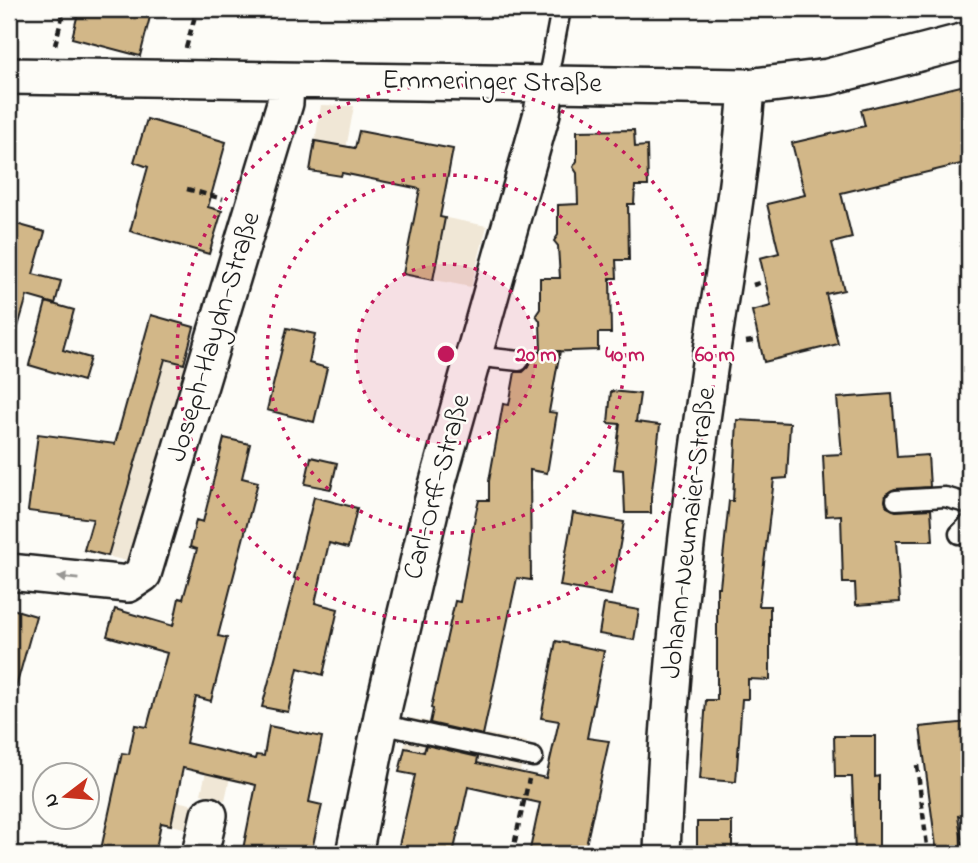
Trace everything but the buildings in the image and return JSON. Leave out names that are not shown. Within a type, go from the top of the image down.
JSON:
[{"type":"street","name":"Emmeringer Straße","points":[[9,76],[747,87],[828,77],[969,40]]},
{"type":"street","name":"Joseph-Haydn-Straße","points":[[9,572],[128,584],[143,574],[285,103],[286,81]]},
{"type":"street","name":"Carl-Orff-Straße","points":[[354,854],[380,724],[432,503],[542,114],[547,83]]},
{"type":"street","name":"Johann-Neumaier-Straße","points":[[662,854],[665,756],[687,535],[731,231],[747,87]]},
{"type":"street","points":[[200,854],[209,815]]},
{"type":"lane","points":[[547,83],[561,9]]},
{"type":"lane","points":[[473,356],[519,361]]},
{"type":"lane","points":[[896,500],[945,497],[969,504]]},
{"type":"lane","points":[[380,724],[533,757]]},
{"type":"path","points":[[512,854],[533,757]]},
{"type":"path","points":[[916,765],[928,854]]},
{"type":"shaded area","points":[[321,105],[354,106],[341,176],[310,171]]},
{"type":"shaded area","points":[[416,212],[487,226],[471,287],[403,274]]},
{"type":"shaded area","points":[[142,352],[192,366],[130,562],[84,550]]},
{"type":"shaded area","points":[[411,718],[527,742],[514,797],[399,772]]},
{"type":"shaded area","points":[[211,749],[235,755],[225,800],[201,794]]},
{"type":"shaded area","points":[[152,796],[195,805],[192,830],[147,819]]}]
